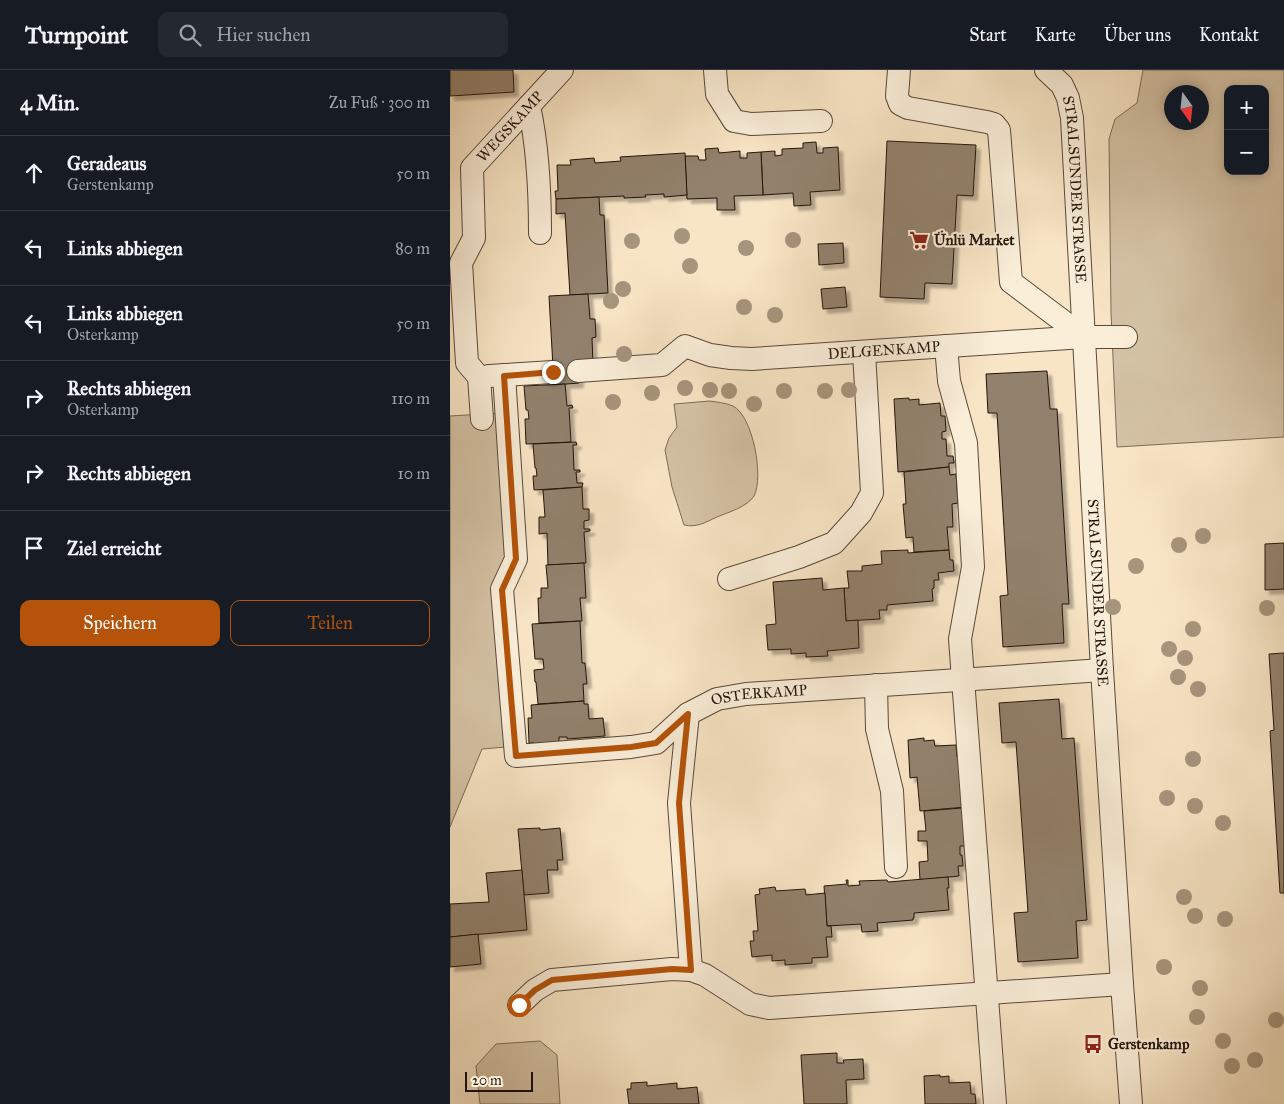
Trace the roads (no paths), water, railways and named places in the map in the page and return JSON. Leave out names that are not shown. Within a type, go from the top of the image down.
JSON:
[{"type":"street","name":"WEGSKAMP","points":[[482,419],[479,377],[467,363],[461,263],[474,238],[472,168],[562,70]]},
{"type":"street","points":[[715,70],[717,94],[734,121],[751,124],[821,120]]},
{"type":"street","points":[[899,70],[897,96],[900,104],[908,108],[987,122],[994,124],[999,130],[1011,282],[1084,337]]},
{"type":"street","name":"STRALSUNDER STRASSE","points":[[1054,77],[1068,98],[1072,118],[1102,670],[1131,1104]]},
{"type":"street","points":[[529,106],[535,133],[540,233]]},
{"type":"street","name":"DELGENKAMP","points":[[578,371],[662,364],[685,346],[710,355],[752,359],[1084,337],[1126,337]]},
{"type":"street","points":[[946,346],[949,380],[966,443],[973,567],[960,639],[996,1104]]},
{"type":"street","points":[[729,579],[799,557],[834,543],[861,513],[872,493],[864,352]]},
{"type":"street","points":[[479,377],[553,372]]},
{"type":"street","name":"OSTERKAMP","points":[[504,376],[516,559],[502,590],[516,756],[631,747],[656,743],[688,714],[717,699],[746,694],[1102,670]]},
{"type":"street","points":[[876,686],[877,729],[892,791],[896,867]]},
{"type":"street","points":[[688,714],[679,803],[691,970]]},
{"type":"street","points":[[519,1005],[535,990],[552,980],[672,969],[691,970],[705,975],[750,1004],[769,1008],[1122,984]]},
{"type":"place","name":"Ünlü Market","points":[[919,240]]},
{"type":"place","name":"Gerstenkamp","points":[[1093,1044]]}]
